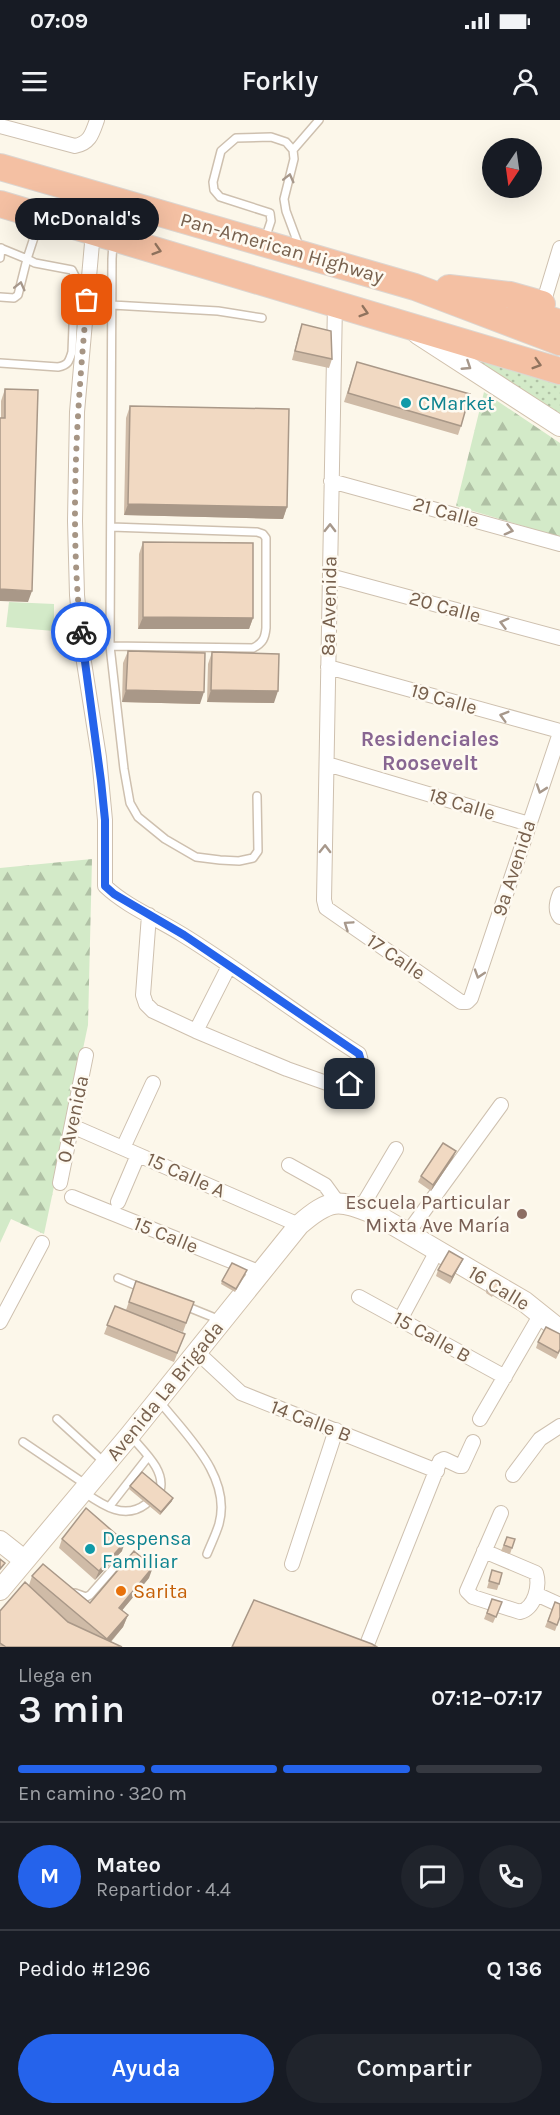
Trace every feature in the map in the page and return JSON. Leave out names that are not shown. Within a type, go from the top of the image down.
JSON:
[{"type":"highway","name":"Pan-American Highway","points":[[0,168],[415,286],[560,342]]},
{"type":"highway","points":[[0,178],[147,220],[188,222]]},
{"type":"highway","name":"Pan-American Highway","points":[[0,204],[560,371]]},
{"type":"highway","points":[[415,286],[510,295],[554,312]]},
{"type":"highway","points":[[449,288],[496,303],[554,312]]},
{"type":"main road","points":[[400,323],[560,426]]},
{"type":"main road","name":"16 Calle","points":[[338,1203],[350,1204],[375,1214],[525,1302],[560,1330]]},
{"type":"main road","name":"Avenida La Brigada","points":[[0,1590],[30,1559],[299,1225],[317,1209],[338,1203]]},
{"type":"main road","points":[[0,1541],[30,1559]]},
{"type":"street","points":[[0,126],[75,146],[83,145],[90,139],[97,120]]},
{"type":"street","points":[[104,235],[77,412],[75,521],[77,595],[83,656],[105,820],[105,886],[114,894],[184,935],[359,1054],[362,1063],[359,1072],[350,1084],[335,1086],[286,1069],[153,1011],[146,1004],[143,995],[149,915]]},
{"type":"street","points":[[554,312],[560,248]]},
{"type":"street","name":"8a Avenida","points":[[326,908],[324,900],[335,303]]},
{"type":"street","name":"21 Calle","points":[[331,481],[560,544]]},
{"type":"street","name":"20 Calle","points":[[330,576],[560,638]]},
{"type":"street","name":"19 Calle","points":[[328,667],[560,732]]},
{"type":"street","name":"9a Avenida","points":[[467,1002],[471,998],[560,732]]},
{"type":"street","name":"18 Calle","points":[[327,764],[529,824]]},
{"type":"street","points":[[560,894],[556,903],[557,914],[560,917]]},
{"type":"street","name":"17 Calle","points":[[326,908],[461,1002],[467,1002]]},
{"type":"street","points":[[196,1031],[229,966]]},
{"type":"street","name":"0 Avenida","points":[[60,1183],[86,1055]]},
{"type":"street","points":[[123,1148],[153,1083]]},
{"type":"street","points":[[407,1234],[501,1105]]},
{"type":"street","name":"15 Calle A","points":[[72,1126],[299,1225]]},
{"type":"street","points":[[361,1208],[396,1149]]},
{"type":"street","points":[[118,1202],[138,1155]]},
{"type":"street","points":[[289,1165],[325,1185],[338,1203]]},
{"type":"street","name":"15 Calle","points":[[72,1197],[261,1273]]},
{"type":"street","points":[[0,1322],[42,1243]]},
{"type":"street","points":[[400,1320],[437,1251]]},
{"type":"street","name":"15 Calle B","points":[[358,1297],[505,1377]]},
{"type":"street","points":[[480,1419],[541,1314]]},
{"type":"street","name":"14 Calle B","points":[[197,1352],[241,1393],[437,1471]]},
{"type":"street","points":[[513,1475],[540,1439],[560,1426]]},
{"type":"street","points":[[292,1564],[336,1430]]},
{"type":"street","points":[[366,1647],[442,1458],[462,1466],[473,1442]]},
{"type":"street","points":[[484,1551],[536,1573],[536,1594],[527,1609],[520,1612],[473,1597],[467,1591],[484,1551],[501,1514]]},
{"type":"street","points":[[536,1594],[560,1605]]},
{"type":"lane","points":[[293,150],[320,120]]},
{"type":"lane","points":[[286,211],[270,213],[220,197],[214,190],[213,182],[221,151],[237,138],[271,137],[286,142],[293,150],[294,159],[284,199],[286,211],[302,254]]},
{"type":"lane","points":[[263,243],[271,221],[270,213]]},
{"type":"lane","points":[[0,297],[18,296],[41,216]]},
{"type":"lane","points":[[104,235],[112,260],[110,646],[130,803],[138,817],[165,839],[196,856],[220,860],[246,859],[253,858],[258,851],[257,796]]},
{"type":"lane","points":[[0,258],[0,248],[35,263],[72,270],[75,276],[72,352],[69,362],[58,368],[0,363]]},
{"type":"lane","points":[[111,305],[218,311],[262,318]]},
{"type":"lane","points":[[110,646],[253,648],[261,644],[265,638],[266,617],[266,538],[263,534],[111,527]]},
{"type":"lane","points":[[117,1278],[149,1291]]},
{"type":"lane","points":[[171,1300],[222,1321]]},
{"type":"lane","points":[[159,1400],[203,1456],[218,1480],[222,1499],[219,1524],[207,1554]]},
{"type":"lane","points":[[57,1419],[106,1464]]},
{"type":"lane","points":[[130,1436],[161,1474],[160,1491]]},
{"type":"lane","points":[[23,1442],[109,1507],[127,1512],[137,1511],[146,1504]]},
{"type":"lane","points":[[109,1507],[148,1457]]},
{"type":"lane","points":[[70,1588],[78,1595],[86,1597],[90,1595],[119,1562]]},
{"type":"green space","points":[[458,350],[560,379],[560,414]]},
{"type":"green space","points":[[484,392],[560,443],[560,537],[456,506]]},
{"type":"green space","points":[[9,602],[54,604],[54,631],[6,627]]},
{"type":"green space","points":[[92,859],[88,1025],[44,1234],[11,1219],[0,1243],[0,868]]},
{"type":"building","points":[[302,324],[331,331],[332,359],[295,351]]},
{"type":"building","name":"CMarket","points":[[357,362],[470,394],[461,426],[348,393]]},
{"type":"building","points":[[5,389],[38,390],[32,591],[0,589],[0,418],[5,418]]},
{"type":"building","points":[[130,406],[289,409],[287,507],[128,504]]},
{"type":"building","points":[[143,542],[253,543],[253,618],[143,617]]},
{"type":"building","points":[[128,651],[205,653],[204,692],[126,690]]},
{"type":"building","points":[[212,652],[279,654],[278,691],[211,690]]},
{"type":"building","points":[[443,1143],[456,1151],[433,1185],[421,1176]]},
{"type":"building","points":[[449,1251],[463,1259],[452,1277],[438,1270]]},
{"type":"building","points":[[232,1263],[247,1270],[236,1289],[222,1281]]},
{"type":"building","points":[[136,1281],[194,1302],[186,1323],[129,1302]]},
{"type":"building","points":[[492,1281],[499,1285],[493,1294],[487,1290]]},
{"type":"building","points":[[115,1306],[185,1334],[177,1353],[107,1325]]},
{"type":"building","points":[[546,1327],[560,1334],[558,1353],[538,1342]]},
{"type":"building","points":[[142,1472],[173,1498],[161,1512],[130,1486]]},
{"type":"building","name":"Despensa Familiar","points":[[86,1508],[125,1542],[99,1571],[62,1539]]},
{"type":"building","points":[[507,1537],[515,1539],[512,1548],[504,1545]]},
{"type":"building","points":[[134,1551],[153,1567],[119,1608],[128,1615],[107,1639],[32,1576],[43,1564],[90,1603]]},
{"type":"building","points":[[0,1559],[5,1563],[0,1569]]},
{"type":"building","points":[[492,1570],[502,1573],[499,1584],[489,1581]]},
{"type":"building","points":[[25,1582],[68,1622],[122,1647],[6,1647],[0,1643],[0,1611]]},
{"type":"building","points":[[492,1599],[502,1602],[496,1617],[487,1613]]},
{"type":"building","points":[[254,1600],[372,1644],[377,1647],[232,1647]]},
{"type":"building","points":[[555,1602],[560,1604],[560,1617],[557,1625],[548,1621]]},
{"type":"way so far","points":[[81,632],[77,595],[75,521],[77,412],[87,300]]},
{"type":"place","name":"McDonald's","points":[[87,300]]},
{"type":"place","name":"CMarket","points":[[406,403]]},
{"type":"place","name":"Escuela Particular Mixta Ave María","points":[[522,1214]]},
{"type":"place","name":"Despensa Familiar","points":[[90,1549]]},
{"type":"place","name":"Sarita","points":[[121,1591]]},
{"type":"district","name":"Residenciales Roosevelt","points":[[430,751]]},
{"type":"route","points":[[81,632],[99,757],[105,820],[105,886],[114,894],[184,935],[359,1054],[362,1063],[359,1072],[350,1084]]}]
